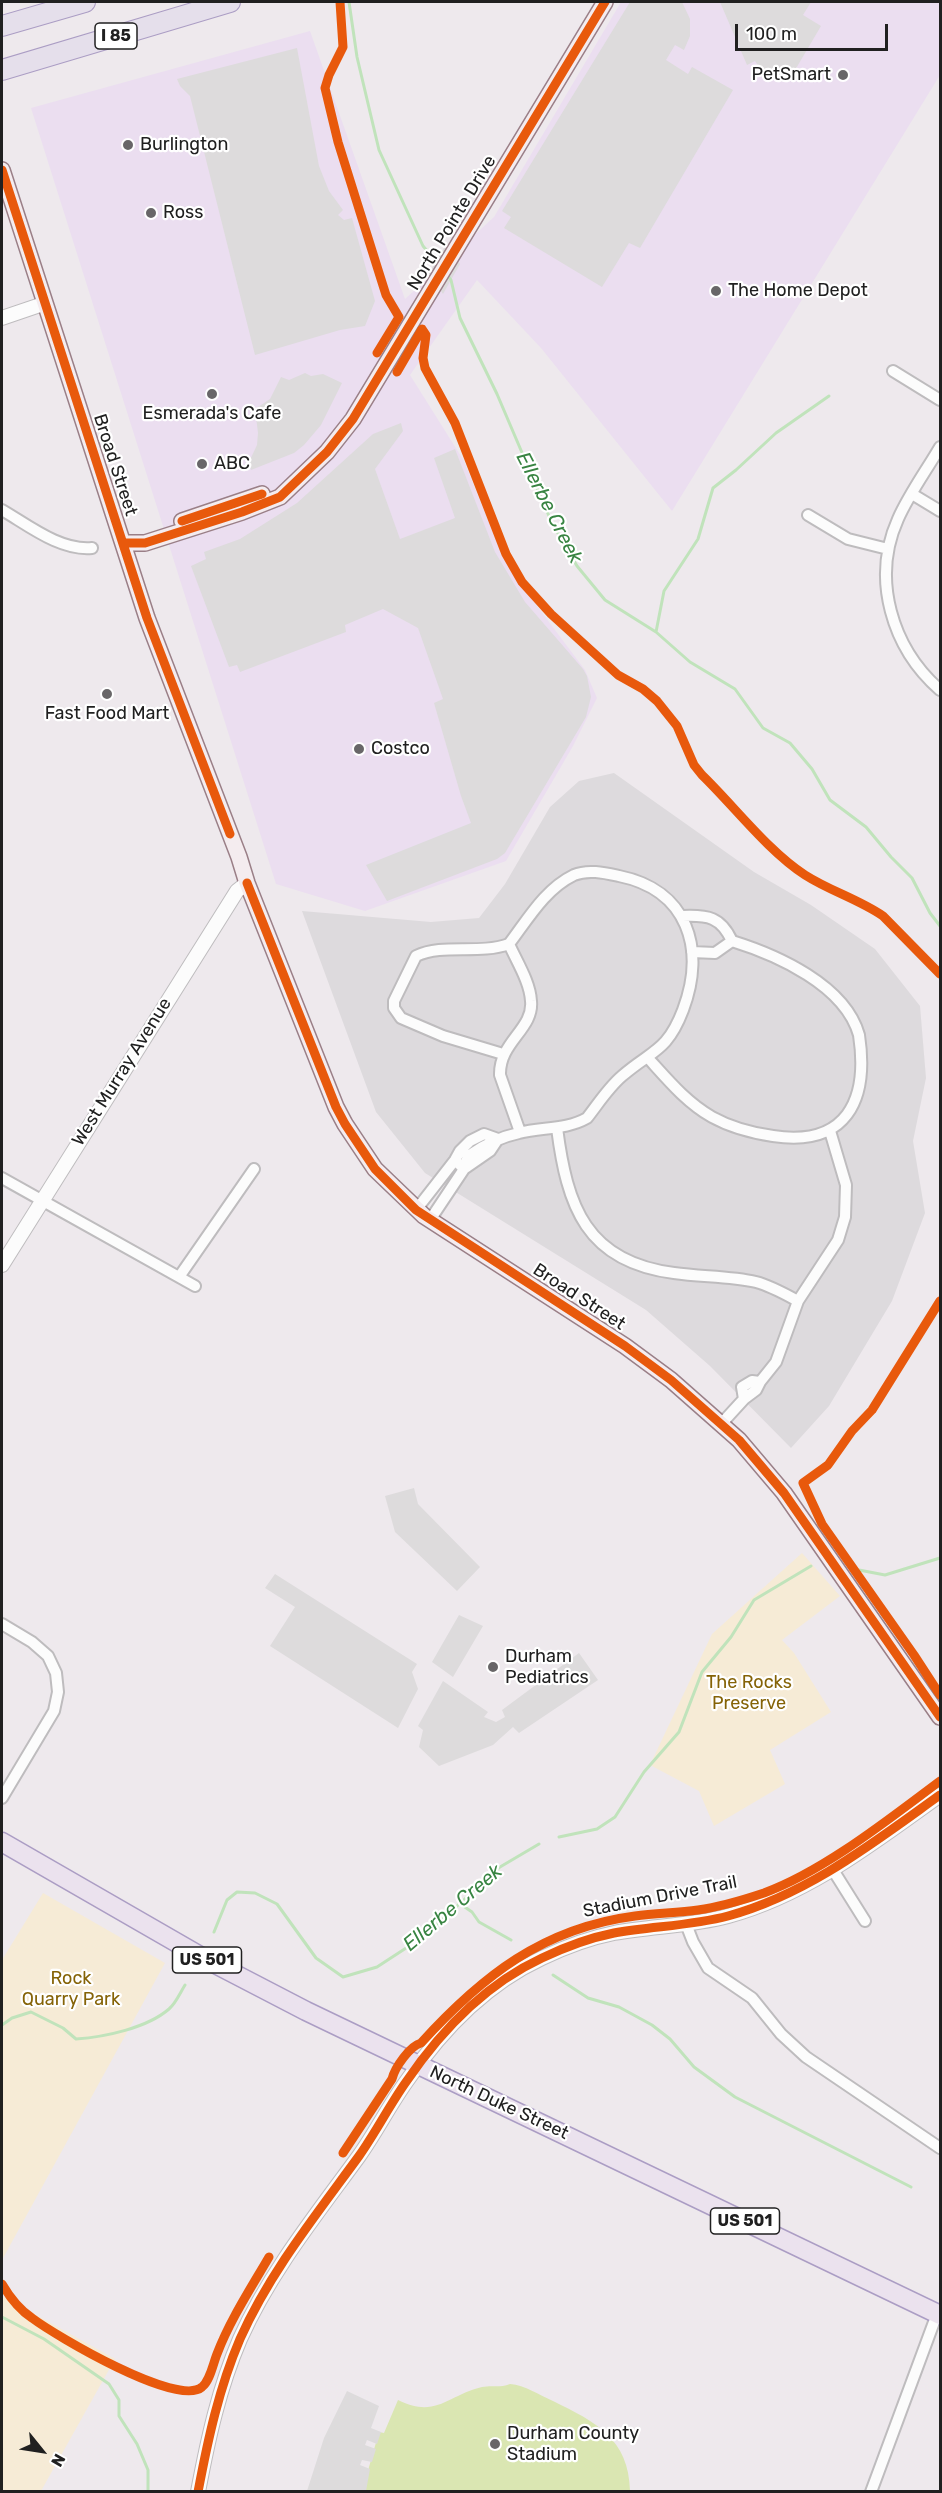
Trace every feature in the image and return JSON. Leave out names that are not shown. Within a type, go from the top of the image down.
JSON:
[{"type":"highway","name":"I 85","points":[[2,26],[85,2]]},
{"type":"highway","name":"I 85","points":[[2,70],[230,2]]},
{"type":"highway","name":"North Duke Street","points":[[2,1842],[200,1956],[419,2065],[939,2315]]},
{"type":"main road","name":"North Pointe Drive","points":[[123,543],[296,481],[327,452],[346,430],[605,2]]},
{"type":"main road","name":"Broad Street","points":[[2,170],[43,304],[147,618],[247,883],[345,1124],[375,1169],[416,1210],[625,1346],[672,1380],[722,1424],[764,1467],[940,1717]]},
{"type":"street","points":[[2,318],[43,304]]},
{"type":"street","points":[[893,371],[940,400]]},
{"type":"street","points":[[940,447],[898,518],[888,549],[886,580],[896,629],[910,657],[940,690]]},
{"type":"street","points":[[912,494],[940,511]]},
{"type":"street","points":[[2,510],[57,541],[75,547],[92,548]]},
{"type":"street","points":[[808,515],[848,539],[888,549]]},
{"type":"street","points":[[416,1210],[455,1160],[484,1134],[498,1139],[520,1132],[572,1125],[587,1118],[614,1084],[667,1042],[682,1012],[690,986],[692,952],[682,915],[666,896],[644,883],[603,873],[578,874],[558,883],[509,944],[475,951],[428,950],[416,956],[394,1001],[394,1008],[401,1018],[443,1036],[503,1054]]},
{"type":"street","name":"West Murray Avenue","points":[[2,1265],[237,891],[247,883]]},
{"type":"street","points":[[648,1058],[685,1098],[723,1122],[745,1131],[789,1138],[807,1139],[830,1131],[847,1115],[858,1090],[860,1042],[856,1026],[845,1008],[801,969],[732,941],[727,929],[708,917],[682,915]]},
{"type":"street","points":[[692,952],[715,953],[732,941]]},
{"type":"street","points":[[509,944],[528,986],[531,999],[531,1011],[503,1054],[500,1076],[520,1132]]},
{"type":"street","points":[[557,1128],[562,1168],[576,1211],[591,1232],[613,1251],[627,1260],[658,1271],[757,1282],[798,1301]]},
{"type":"street","points":[[722,1424],[744,1399],[756,1390],[781,1354],[798,1301],[833,1250],[845,1216],[846,1185],[830,1131]]},
{"type":"street","points":[[464,1169],[490,1151],[498,1139]]},
{"type":"street","points":[[430,1220],[464,1169],[469,1148]]},
{"type":"street","points":[[455,1160],[464,1169]]},
{"type":"street","points":[[179,1277],[254,1169]]},
{"type":"street","points":[[2,1178],[195,1286]]},
{"type":"street","points":[[2,1624],[32,1642],[48,1656],[56,1673],[58,1692],[54,1711],[2,1798]]},
{"type":"street","points":[[198,2492],[224,2380],[259,2300],[280,2265],[372,2137],[419,2065],[444,2034],[479,2000],[502,1981],[534,1961],[565,1947],[596,1938],[727,1916],[765,1904],[833,1870],[940,1796]]},
{"type":"street","points":[[833,1870],[865,1921]]},
{"type":"street","points":[[686,1924],[708,1968],[752,1998],[781,2034],[806,2057],[940,2148]]},
{"type":"street","points":[[871,2492],[939,2315]]},
{"type":"shaded area","points":[[621,2],[940,2],[940,75],[672,511],[541,348],[477,280],[410,375],[464,461],[492,530],[534,602],[585,670],[597,698],[573,746],[506,861],[365,911],[276,884],[31,108],[310,31],[405,299],[494,217]]},
{"type":"shaded area","points":[[630,2],[682,2],[690,19],[690,36],[684,50],[675,45],[666,60],[688,74],[692,67],[733,90],[640,248],[629,243],[602,287],[504,228],[511,217],[502,211]]},
{"type":"shaded area","points":[[720,2],[811,2],[803,15],[821,26],[788,82],[759,67],[755,61],[747,65]]},
{"type":"shaded area","points":[[297,48],[319,166],[329,191],[343,210],[338,215],[344,220],[352,218],[375,301],[365,326],[340,330],[255,355],[190,96],[180,86],[177,79]]},
{"type":"shaded area","points":[[305,373],[311,376],[323,374],[342,383],[321,425],[294,453],[251,470],[249,462],[257,445],[258,433],[255,409],[270,399],[281,377],[289,380]]},
{"type":"shaded area","points":[[401,423],[403,431],[375,469],[400,539],[455,518],[434,458],[455,449],[495,552],[525,602],[583,669],[587,676],[591,697],[586,717],[505,853],[497,859],[387,901],[366,865],[471,823],[434,703],[443,699],[418,628],[383,609],[345,625],[346,632],[240,672],[237,665],[229,667],[191,566],[206,559],[204,552],[240,539],[297,503],[373,434]]},
{"type":"shaded area","points":[[614,773],[754,872],[811,905],[875,949],[920,1006],[926,1078],[913,1141],[925,1213],[892,1301],[829,1406],[791,1448],[710,1366],[646,1310],[425,1173],[376,1112],[302,911],[431,922],[479,918],[505,884],[550,807],[579,781]]},
{"type":"shaded area","points":[[414,1488],[418,1504],[480,1567],[457,1591],[395,1532],[385,1496]]},
{"type":"shaded area","points":[[275,1574],[417,1664],[412,1672],[418,1689],[398,1728],[270,1646],[295,1607],[265,1588]]},
{"type":"shaded area","points":[[459,1615],[483,1626],[453,1677],[432,1662]]},
{"type":"shaded area","points":[[579,1653],[598,1680],[519,1733],[513,1727],[493,1745],[439,1766],[419,1747],[423,1730],[418,1726],[443,1681],[488,1712],[484,1717],[496,1722],[505,1717],[502,1710]]},
{"type":"shaded area","points":[[347,2391],[379,2406],[371,2428],[381,2432],[377,2444],[367,2440],[365,2445],[376,2449],[372,2462],[362,2460],[360,2465],[370,2469],[366,2491],[307,2491],[324,2438]]},
{"type":"green space","name":"The Rocks Preserve","points":[[802,1553],[840,1596],[782,1640],[794,1653],[831,1712],[770,1750],[785,1784],[714,1826],[699,1791],[650,1765],[712,1634]]},
{"type":"green space","name":"Rock Quarry Park","points":[[43,1893],[165,1963],[2,2260],[2,1960]]},
{"type":"green space","points":[[2,2296],[115,2359],[41,2491],[2,2491]]},
{"type":"green space","name":"Durham County Stadium","points":[[510,2384],[527,2388],[569,2409],[607,2434],[617,2445],[624,2458],[630,2491],[365,2492],[379,2432],[384,2433],[398,2400],[422,2407],[432,2406],[482,2387]]},
{"type":"pier","points":[[447,243],[460,264],[443,294],[429,273]]},
{"type":"waterway","name":"Ellerbe Creek","points":[[349,2],[357,57],[379,150],[423,246],[440,266]]},
{"type":"waterway","name":"Ellerbe Creek","points":[[446,273],[451,280],[460,318],[497,394],[552,523],[577,566],[605,600],[656,632],[690,662],[735,689],[763,728],[790,743],[812,769],[830,800],[866,827],[912,878],[930,913],[940,926]]},
{"type":"waterway","points":[[656,632],[664,591],[698,539],[713,488],[776,433],[829,396]]},
{"type":"waterway","name":"Ellerbe Creek","points":[[859,1570],[885,1575],[940,1558]]},
{"type":"waterway","name":"Ellerbe Creek","points":[[559,1837],[597,1829],[615,1817],[644,1772],[679,1732],[702,1672],[731,1637],[754,1600],[811,1566]]},
{"type":"waterway","name":"Ellerbe Creek","points":[[214,1932],[227,1900],[237,1892],[255,1893],[277,1904],[316,1958],[343,1977],[377,1967],[423,1937],[500,1867],[539,1844]]},
{"type":"waterway","points":[[459,1903],[472,1912],[479,1922],[511,1940]]},
{"type":"waterway","points":[[553,1975],[588,1998],[619,2007],[652,2025],[670,2039],[694,2067],[735,2097],[911,2187]]},
{"type":"waterway","name":"Ellerbe Creek","points":[[2,2025],[12,2018],[31,2012],[63,2028],[76,2039],[112,2034],[160,2016],[174,2004],[185,1985]]},
{"type":"waterway","points":[[2,2317],[44,2339],[109,2384],[119,2400],[119,2416],[137,2444],[148,2470],[148,2492]]},
{"type":"cycle path","points":[[340,2],[343,47],[325,88],[338,142],[386,295],[399,317],[377,353]]},
{"type":"cycle path","points":[[123,543],[145,543],[242,512],[280,497],[327,452],[353,419],[605,2]]},
{"type":"cycle path","points":[[2,170],[147,618],[230,834]]},
{"type":"cycle path","points":[[397,372],[422,329],[426,335],[423,358],[425,368],[455,423],[506,554],[522,582],[551,614],[618,675],[643,689],[657,701],[677,726],[694,765],[778,854],[815,881],[883,916],[940,974]]},
{"type":"cycle path","points":[[182,521],[262,494]]},
{"type":"cycle path","points":[[247,883],[336,1107],[375,1169],[416,1210],[625,1346],[671,1380],[739,1440],[784,1493],[940,1717]]},
{"type":"cycle path","points":[[940,1301],[872,1410],[852,1431],[828,1465],[803,1483],[822,1524],[940,1695]]},
{"type":"cycle path","name":"Stadium Drive Trail","points":[[343,2153],[408,2053],[467,1997],[516,1959],[571,1931],[602,1922],[635,1916],[706,1909],[764,1893],[810,1872],[833,1858],[940,1781]]},
{"type":"cycle path","points":[[198,2492],[210,2433],[226,2376],[240,2339],[265,2290],[365,2147],[419,2063],[449,2028],[483,1995],[521,1969],[551,1954],[595,1937],[728,1916],[785,1895],[813,1881],[865,1849],[940,1795]]},
{"type":"cycle path","points":[[2,2284],[23,2311],[65,2339],[144,2379],[169,2388],[189,2391],[202,2387],[207,2381],[228,2329],[269,2257]]},
{"type":"place","name":"PetSmart","points":[[843,75]]},
{"type":"place","name":"Burlington","points":[[128,145]]},
{"type":"place","name":"Ross","points":[[151,213]]},
{"type":"place","name":"The Home Depot","points":[[716,291]]},
{"type":"place","name":"Esmerada's Cafe","points":[[212,394]]},
{"type":"place","name":"ABC","points":[[202,464]]},
{"type":"place","name":"Fast Food Mart","points":[[107,694]]},
{"type":"place","name":"Costco","points":[[359,749]]},
{"type":"place","name":"Durham Pediatrics","points":[[493,1667]]},
{"type":"place","name":"Durham County Stadium","points":[[495,2444]]}]
